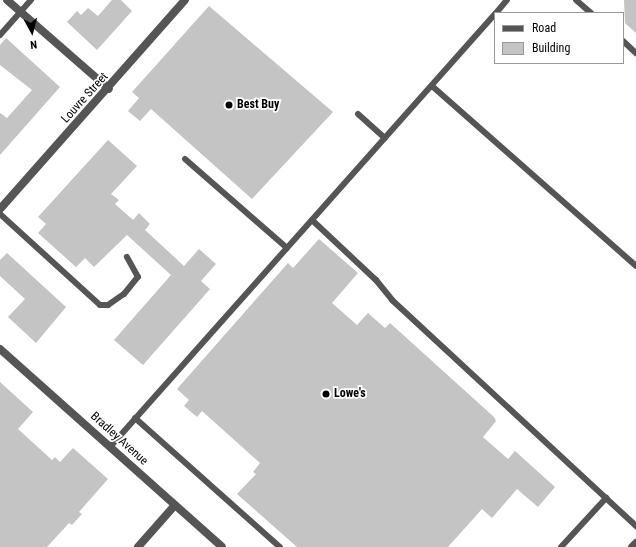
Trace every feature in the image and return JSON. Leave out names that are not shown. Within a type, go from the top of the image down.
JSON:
[{"type":"street","points":[[7,0],[109,89]]},
{"type":"street","name":"Louvre Street","points":[[0,209],[109,89],[185,0]]},
{"type":"street","name":"Bradley Avenue","points":[[0,349],[222,547]]},
{"type":"street","points":[[138,547],[175,505]]},
{"type":"street","points":[[632,547],[636,543]]},
{"type":"lane","points":[[0,35],[31,0]]},
{"type":"lane","points":[[496,12],[507,0]]},
{"type":"lane","points":[[576,0],[590,12]]},
{"type":"lane","points":[[110,447],[432,86],[494,14]]},
{"type":"lane","points":[[624,42],[636,53]]},
{"type":"lane","points":[[432,86],[636,266]]},
{"type":"lane","points":[[358,114],[385,138]]},
{"type":"lane","points":[[185,159],[287,248]]},
{"type":"lane","points":[[0,214],[100,305],[108,305],[124,294],[138,277],[127,257]]},
{"type":"lane","points":[[312,220],[376,280],[392,300],[636,526]]},
{"type":"lane","points":[[135,418],[280,547]]},
{"type":"lane","points":[[561,547],[606,498]]},
{"type":"building","points":[[112,0],[121,0],[132,11],[97,50],[67,22],[77,11],[81,15],[88,8],[98,16]]},
{"type":"building","points":[[624,0],[636,0],[636,33],[625,23]]},
{"type":"building","name":"Best Buy","points":[[209,6],[333,112],[252,199],[151,109],[140,121],[128,111],[139,98],[132,92]]},
{"type":"building","points":[[6,38],[60,87],[0,155],[0,113],[7,118],[32,90],[0,65],[0,45]]},
{"type":"building","points":[[108,140],[137,166],[111,194],[119,200],[115,204],[133,220],[139,213],[150,224],[145,230],[184,266],[199,249],[216,264],[201,281],[210,289],[143,365],[114,340],[171,275],[127,235],[94,267],[85,258],[76,267],[38,233],[46,224],[38,217]]},
{"type":"building","name":"Lowe's","points":[[319,239],[358,273],[332,303],[357,325],[368,313],[385,328],[390,323],[494,417],[496,421],[483,437],[508,459],[515,451],[555,487],[538,507],[517,489],[492,518],[482,509],[448,547],[297,547],[237,494],[256,474],[253,472],[260,463],[202,411],[197,417],[184,406],[189,400],[177,389],[288,263],[293,268]]},
{"type":"building","points":[[7,253],[66,307],[36,343],[8,317],[25,299],[0,276],[0,260]]},
{"type":"building","points":[[0,382],[33,412],[18,429],[52,460],[55,457],[60,462],[73,448],[108,479],[79,512],[82,514],[72,525],[69,523],[47,547],[0,547]]},
{"type":"place","name":"Best Buy","points":[[229,105]]},
{"type":"place","name":"Lowe's","points":[[326,394]]}]
